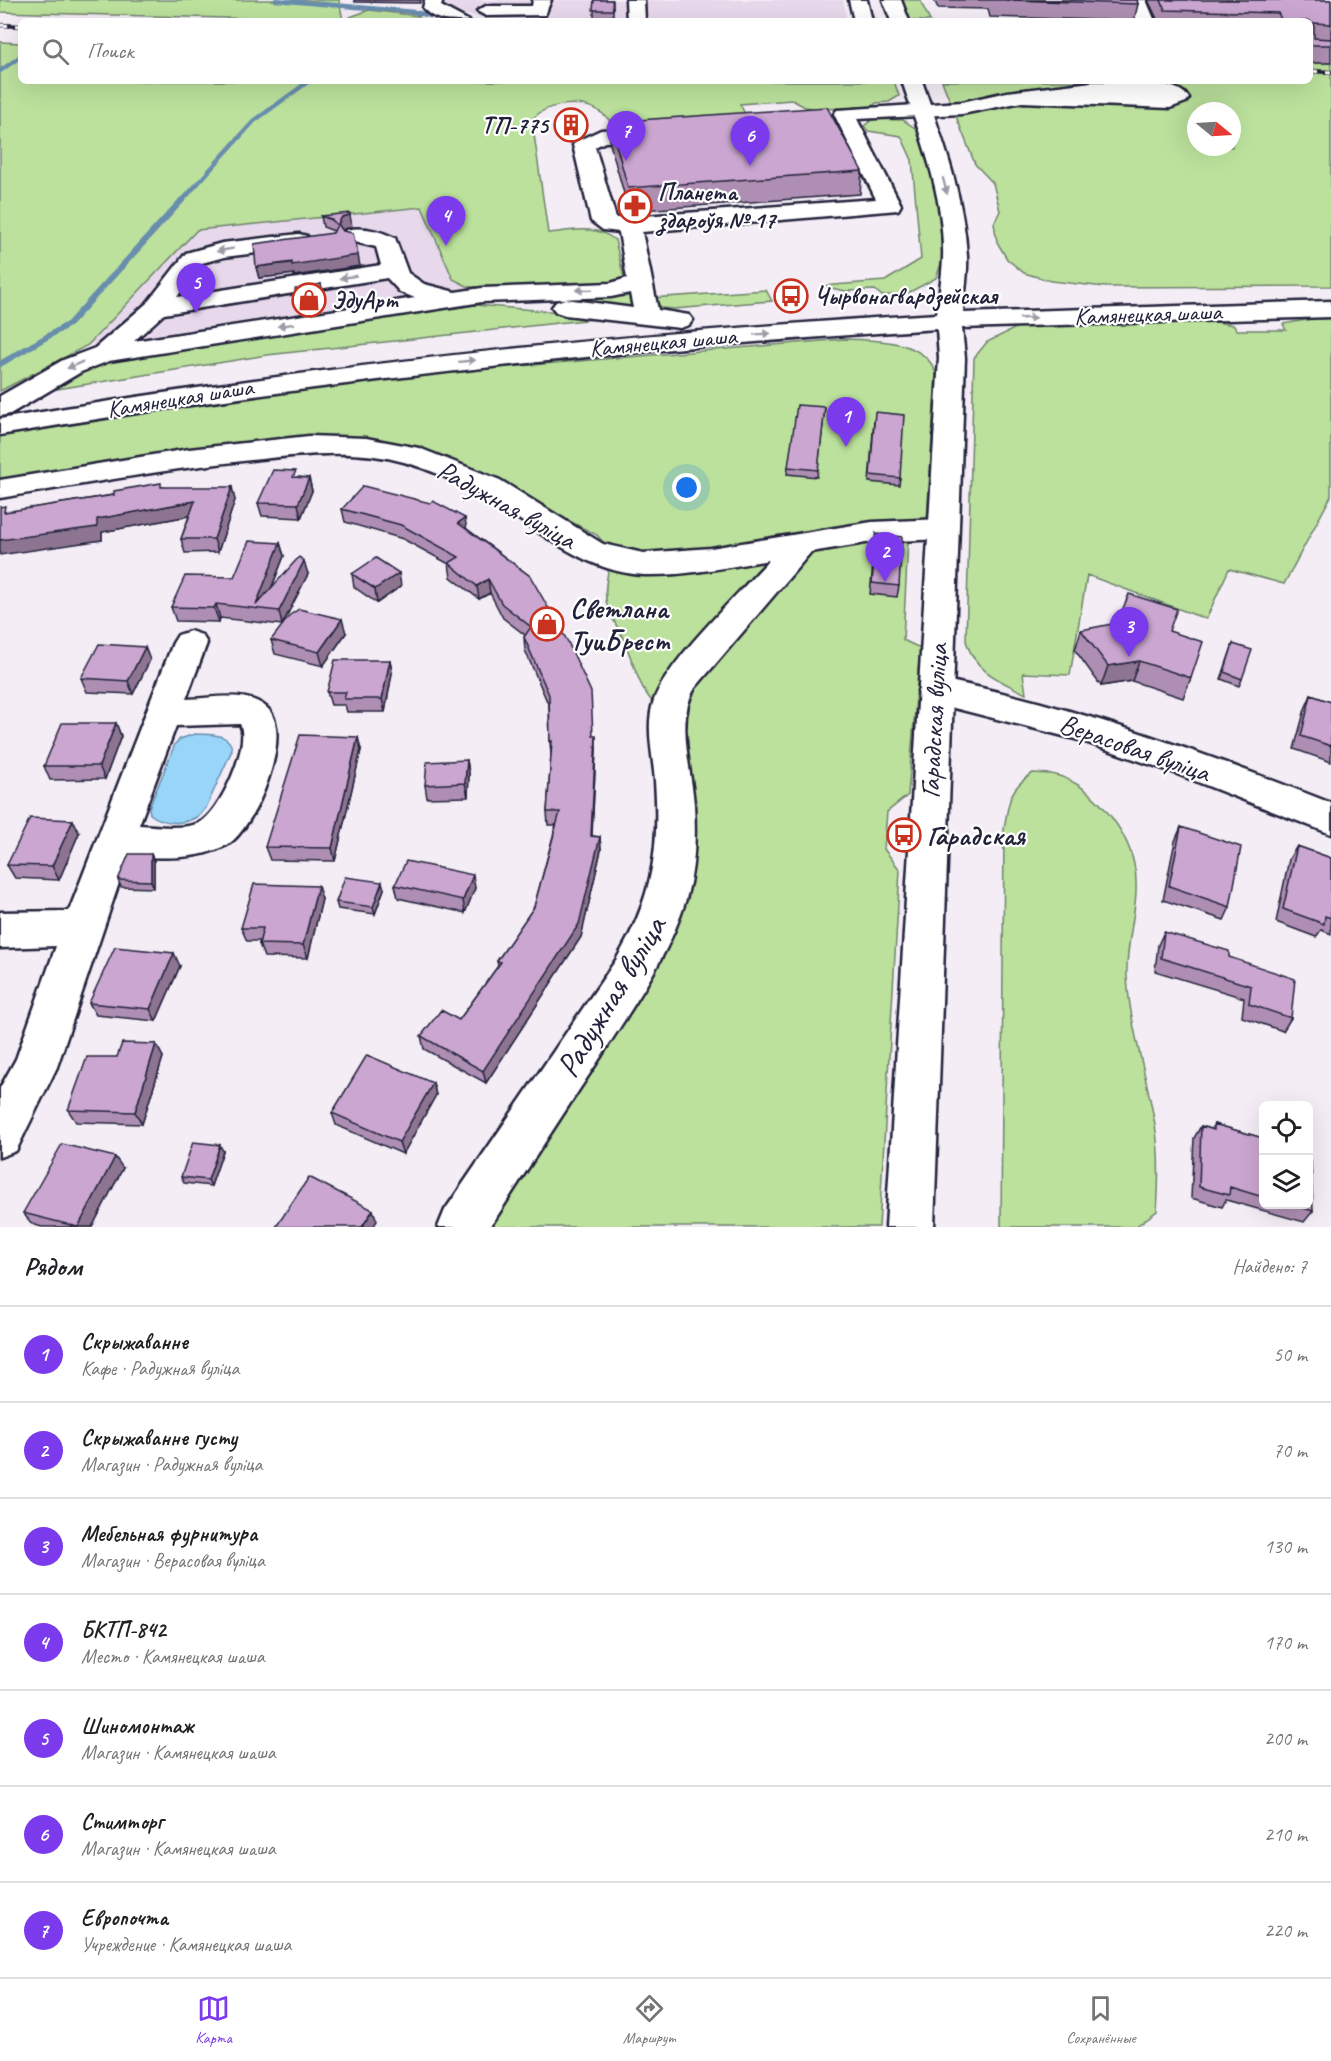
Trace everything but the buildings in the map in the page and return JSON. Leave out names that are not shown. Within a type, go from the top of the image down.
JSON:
[{"type":"main road","points":[[434,0],[432,8],[454,18]]},
{"type":"main road","points":[[487,11],[539,11],[542,0]]},
{"type":"main road","points":[[635,0],[636,18]]},
{"type":"main road","points":[[858,0],[862,18]]},
{"type":"main road","points":[[883,0],[890,18]]},
{"type":"main road","points":[[892,0],[899,18]]},
{"type":"main road","points":[[1137,0],[1145,18]]},
{"type":"main road","points":[[913,84],[975,214]]},
{"type":"main road","points":[[922,84],[926,110]]},
{"type":"main road","points":[[676,132],[601,136],[584,145],[603,221],[611,225],[629,226],[890,205],[833,114],[962,108],[1007,98],[1170,102],[1179,98],[1175,93],[1167,90],[1110,87],[1029,98]]},
{"type":"main road","name":"Гарадская вуліца","points":[[910,1227],[952,358],[961,311],[952,216],[926,110]]},
{"type":"main road","points":[[629,226],[642,282],[647,317]]},
{"type":"main road","points":[[354,235],[374,237],[387,243],[394,270],[402,282],[419,291],[443,296],[611,290],[642,282]]},
{"type":"main road","points":[[104,354],[156,308],[194,258],[222,250],[325,238]]},
{"type":"main road","points":[[156,308],[394,270]]},
{"type":"main road","name":"Камянецкая шаша","points":[[0,408],[437,346],[680,320],[961,311],[1331,294]]},
{"type":"main road","points":[[0,408],[72,366],[104,354],[482,295],[680,320]]},
{"type":"main road","name":"Камянецкая шаша","points":[[0,427],[249,386],[961,311],[1331,309]]},
{"type":"main road","name":"Радужная вуліца","points":[[0,489],[189,459],[256,451],[309,445],[366,447],[409,454],[448,468],[498,492],[592,551],[615,559],[643,564],[675,562],[872,532],[943,529]]},
{"type":"main road","name":"Радужная вуліца","points":[[462,1227],[625,982],[654,932],[671,890],[675,850],[669,708],[677,688],[689,671],[801,544]]},
{"type":"main road","points":[[0,1135],[36,1067],[114,839],[190,643]]},
{"type":"main road","name":"Верасовая вуліца","points":[[935,691],[998,702],[1055,718],[1208,772],[1331,819]]},
{"type":"main road","points":[[114,839],[186,841],[212,834],[235,811],[258,748],[261,730],[259,723],[253,715],[245,711],[163,713]]},
{"type":"main road","points":[[0,930],[83,928]]},
{"type":"shaded area","points":[[440,0],[843,0],[846,18],[491,18],[449,13],[438,6]]},
{"type":"shaded area","points":[[423,207],[453,279],[469,287],[88,345],[197,230]]},
{"type":"green space","points":[[0,0],[339,0],[342,18],[229,18],[0,12]]},
{"type":"green space","points":[[901,0],[920,0],[929,18],[909,18]]},
{"type":"green space","points":[[369,10],[420,16],[417,18],[350,17]]},
{"type":"green space","points":[[0,42],[18,43],[18,84],[895,84],[899,96],[889,102],[876,103],[871,107],[820,109],[805,107],[792,100],[740,104],[747,118],[620,130],[603,114],[586,106],[556,106],[538,114],[532,120],[548,233],[592,230],[615,240],[624,278],[606,285],[469,287],[453,279],[422,207],[197,230],[88,345],[0,391]]},
{"type":"green space","points":[[1313,63],[1331,63],[1331,286],[1105,287],[1051,281],[1024,273],[1007,259],[997,242],[994,223],[1000,211],[993,183],[975,164],[943,84],[1313,84]]},
{"type":"green space","points":[[873,119],[903,120],[918,130],[941,199],[942,261],[936,278],[908,293],[882,296],[875,290],[846,291],[821,286],[885,281],[921,259],[912,160],[901,136],[868,131],[864,126]]},
{"type":"green space","points":[[766,290],[772,301],[674,309],[662,308],[652,298]]},
{"type":"green space","points":[[632,292],[634,305],[628,307],[544,298]]},
{"type":"green space","points":[[475,305],[597,315],[603,318],[267,355],[51,390],[53,385],[118,355]]},
{"type":"green space","points":[[1331,317],[1331,496],[1284,584],[1229,569],[1206,619],[1087,575],[1070,675],[1023,673],[1026,694],[982,668],[970,652],[966,641],[974,358],[987,342],[1024,324],[1212,321],[1233,325],[1237,330],[1286,330],[1283,324]]},
{"type":"green space","points":[[845,339],[883,341],[910,348],[921,353],[936,373],[926,537],[908,541],[903,640],[920,648],[908,795],[887,812],[884,849],[900,870],[879,1227],[485,1227],[657,961],[661,712],[647,695],[607,605],[606,586],[609,561],[604,544],[597,535],[457,463],[432,454],[377,442],[0,487],[0,435],[316,387],[507,367]]},
{"type":"green space","points":[[1033,773],[1053,774],[1069,780],[1094,798],[1106,810],[1124,836],[1134,864],[1136,892],[1128,949],[1127,977],[1135,1033],[1152,1106],[1159,1168],[1157,1211],[1135,1227],[1001,1227],[1004,829],[1014,791]]},
{"type":"water","points":[[195,734],[223,737],[231,744],[232,750],[206,808],[201,814],[187,821],[164,821],[150,814],[149,808],[175,744],[180,739]]},
{"type":"waterway","points":[[276,0],[414,12],[431,16]]},
{"type":"waterway","points":[[0,71],[18,58]]},
{"type":"waterway","points":[[181,202],[254,121],[305,84]]},
{"type":"waterway","points":[[0,364],[69,324],[182,200]]},
{"type":"railway","points":[[0,25],[18,26]]},
{"type":"railway","points":[[1313,71],[1331,72]]},
{"type":"place","name":"ТП-775","points":[[571,125]]},
{"type":"place","name":"Европочта","points":[[626,161]]},
{"type":"place","name":"Стимторг","points":[[750,166]]},
{"type":"place","name":"Планета здароўя № 17","points":[[635,206]]},
{"type":"place","name":"БКТП-842","points":[[446,246]]},
{"type":"place","name":"Чырвонагвардзейская","points":[[791,296]]},
{"type":"place","name":"ЭдуАрт","points":[[309,300]]},
{"type":"place","name":"Шиномонтаж","points":[[196,313]]},
{"type":"place","name":"Скрыжаванне","points":[[846,447]]},
{"type":"place","name":"Скрыжаванне густу","points":[[885,582]]},
{"type":"place","name":"Светлана ТуиБрест","points":[[547,624]]},
{"type":"place","name":"Мебельная фурнитура","points":[[1129,657]]},
{"type":"place","name":"Гарадская","points":[[904,835]]}]
